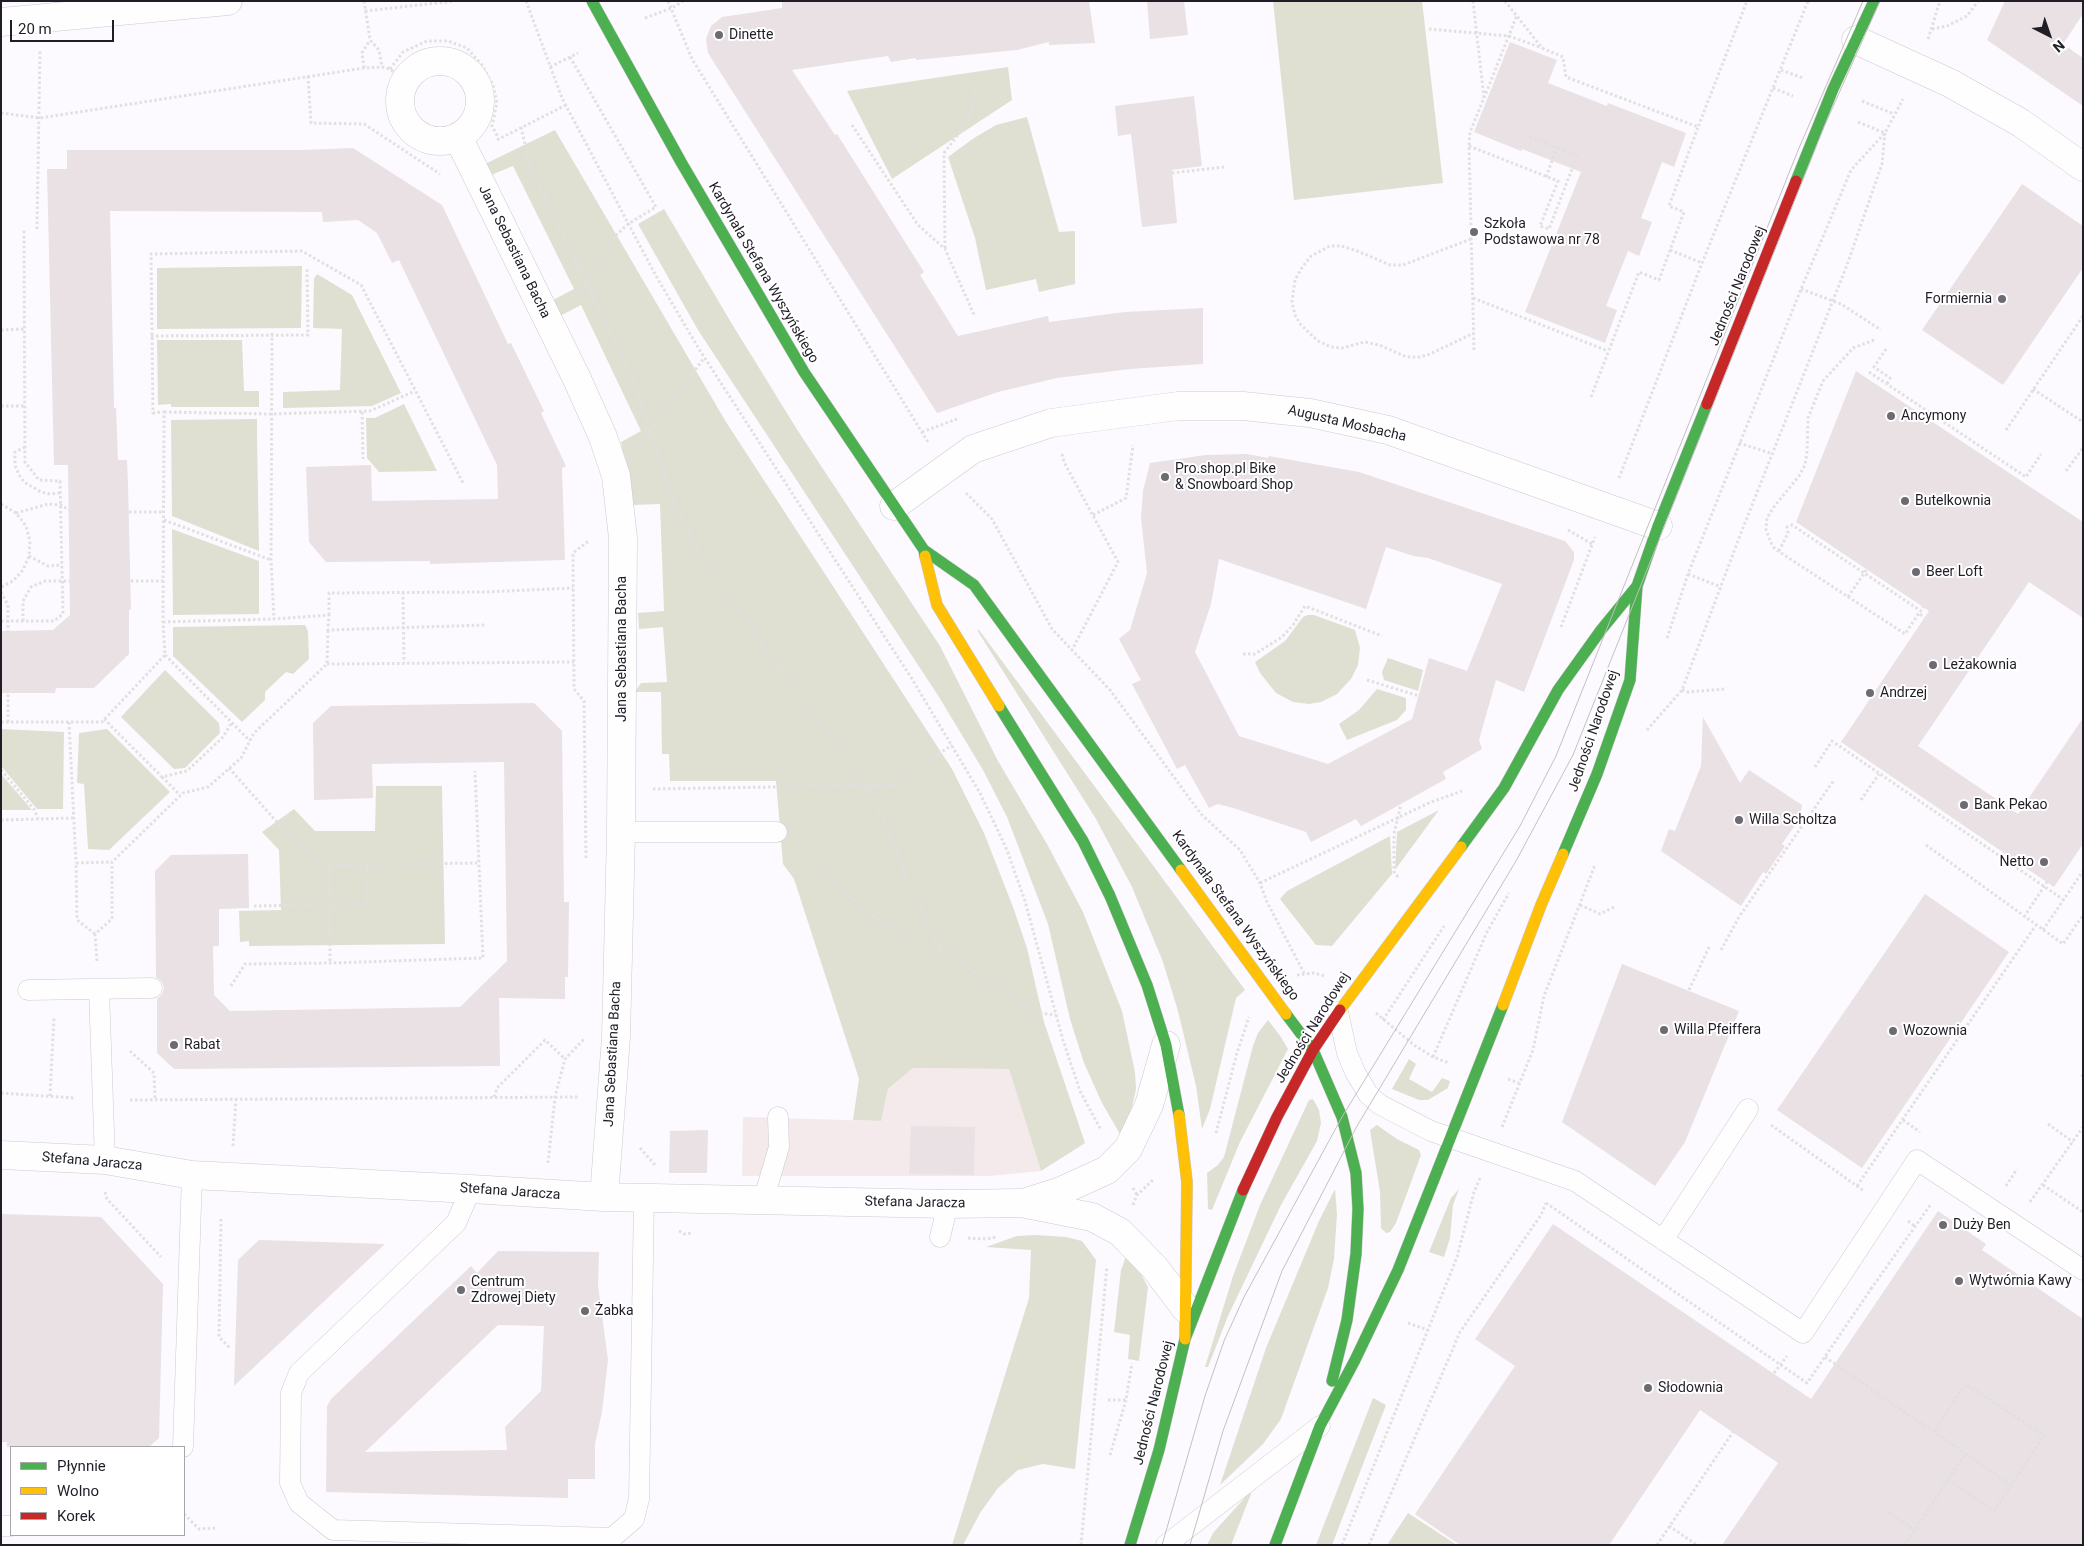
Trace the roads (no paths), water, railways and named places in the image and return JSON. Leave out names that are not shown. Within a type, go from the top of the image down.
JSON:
[{"type":"main road","name":"Kardynała Stefana Wyszyńskiego","points":[[592,1],[676,154],[804,372],[924,550],[974,585],[1314,1050],[1342,1117],[1356,1174],[1358,1210],[1356,1254],[1347,1320],[1320,1426]]},
{"type":"main road","name":"Jedności Narodowej","points":[[1275,1545],[1320,1426],[1389,1290],[1488,1047],[1541,905],[1597,774],[1630,680],[1637,586],[1658,526],[1833,89],[1874,1]]},
{"type":"main road","name":"Kardynała Stefana Wyszyńskiego","points":[[924,550],[937,605],[1083,841],[1110,896],[1147,985],[1166,1045],[1182,1135],[1187,1182],[1185,1339]]},
{"type":"main road","name":"Jedności Narodowej","points":[[1130,1545],[1159,1450],[1185,1339],[1242,1191],[1277,1117],[1314,1050],[1338,1012],[1369,967],[1484,817],[1504,788],[1558,690],[1601,630],[1637,586]]},
{"type":"street","points":[[1,22],[228,1]]},
{"type":"street","points":[[1856,40],[1958,87],[2021,122],[2083,166]]},
{"type":"street","points":[[434,60],[453,62],[468,72],[477,83],[480,97],[479,111],[462,146],[450,140],[436,142],[423,139],[412,131],[403,120],[399,107],[400,93],[392,72],[417,67],[434,60]]},
{"type":"street","name":"Jana Sebastiana Bacha","points":[[462,146],[596,420],[616,476],[623,538],[621,832],[616,1037],[604,1198]]},
{"type":"street","name":"Augusta Mosbacha","points":[[894,506],[973,449],[1051,423],[1178,406],[1243,406],[1293,410],[1388,430],[1658,526]]},
{"type":"street","name":"Stefana Jaracza","points":[[1021,1203],[1061,1191],[1107,1170],[1128,1149],[1148,1105],[1166,1045]]},
{"type":"street","name":"Stefana Jaracza","points":[[1,1155],[105,1160],[192,1175],[471,1189],[604,1198],[948,1204],[1021,1203],[1092,1217],[1120,1232],[1155,1268],[1186,1309]]},
{"type":"lane","points":[[621,832],[777,832]]},
{"type":"lane","points":[[28,990],[152,988]]},
{"type":"lane","points":[[99,990],[105,1160]]},
{"type":"lane","points":[[1338,1012],[1347,1053],[1355,1072],[1368,1094],[1379,1104],[1405,1118],[1452,1138],[1575,1181],[1803,1333],[1917,1160],[2083,1270]]},
{"type":"lane","points":[[1663,1240],[1748,1109]]},
{"type":"lane","points":[[763,1201],[779,1147],[778,1118]]},
{"type":"lane","points":[[183,1446],[192,1175]]},
{"type":"lane","points":[[471,1189],[456,1223],[300,1372],[291,1393],[290,1483],[299,1503],[333,1530],[612,1538],[634,1519],[639,1499],[644,1198]]},
{"type":"lane","points":[[940,1237],[948,1204]]},
{"type":"lane","points":[[1166,1545],[1320,1426]]},
{"type":"tram line","points":[[1162,1545],[1205,1396],[1224,1341],[1244,1297],[1342,1117],[1520,826],[1556,756],[1799,148],[1863,1]]},
{"type":"tram line","points":[[1190,1545],[1223,1431],[1282,1271],[1357,1126],[1516,861],[1573,755],[1824,127],[1880,1]]},
{"type":"place","name":"Dinette","points":[[719,35]]},
{"type":"place","name":"Szkoła Podstawowa nr 78","points":[[1474,232]]},
{"type":"place","name":"Formiernia","points":[[2002,299]]},
{"type":"place","name":"Ancymony","points":[[1891,416]]},
{"type":"place","name":"Pro.shop.pl Bike & Snowboard Shop","points":[[1165,477]]},
{"type":"place","name":"Butelkownia","points":[[1905,501]]},
{"type":"place","name":"Beer Loft","points":[[1916,572]]},
{"type":"place","name":"Leżakownia","points":[[1933,665]]},
{"type":"place","name":"Andrzej","points":[[1870,693]]},
{"type":"place","name":"Bank Pekao","points":[[1964,805]]},
{"type":"place","name":"Willa Scholtza","points":[[1739,820]]},
{"type":"place","name":"Netto","points":[[2044,862]]},
{"type":"place","name":"Willa Pfeiffera","points":[[1664,1030]]},
{"type":"place","name":"Wozownia","points":[[1893,1031]]},
{"type":"place","name":"Rabat","points":[[174,1045]]},
{"type":"place","name":"Duży Ben","points":[[1943,1225]]},
{"type":"place","name":"Wytwórnia Kawy","points":[[1959,1281]]},
{"type":"place","name":"Centrum Zdrowej Diety","points":[[461,1290]]},
{"type":"place","name":"Żabka","points":[[585,1311]]},
{"type":"place","name":"Słodownia","points":[[1648,1388]]}]
